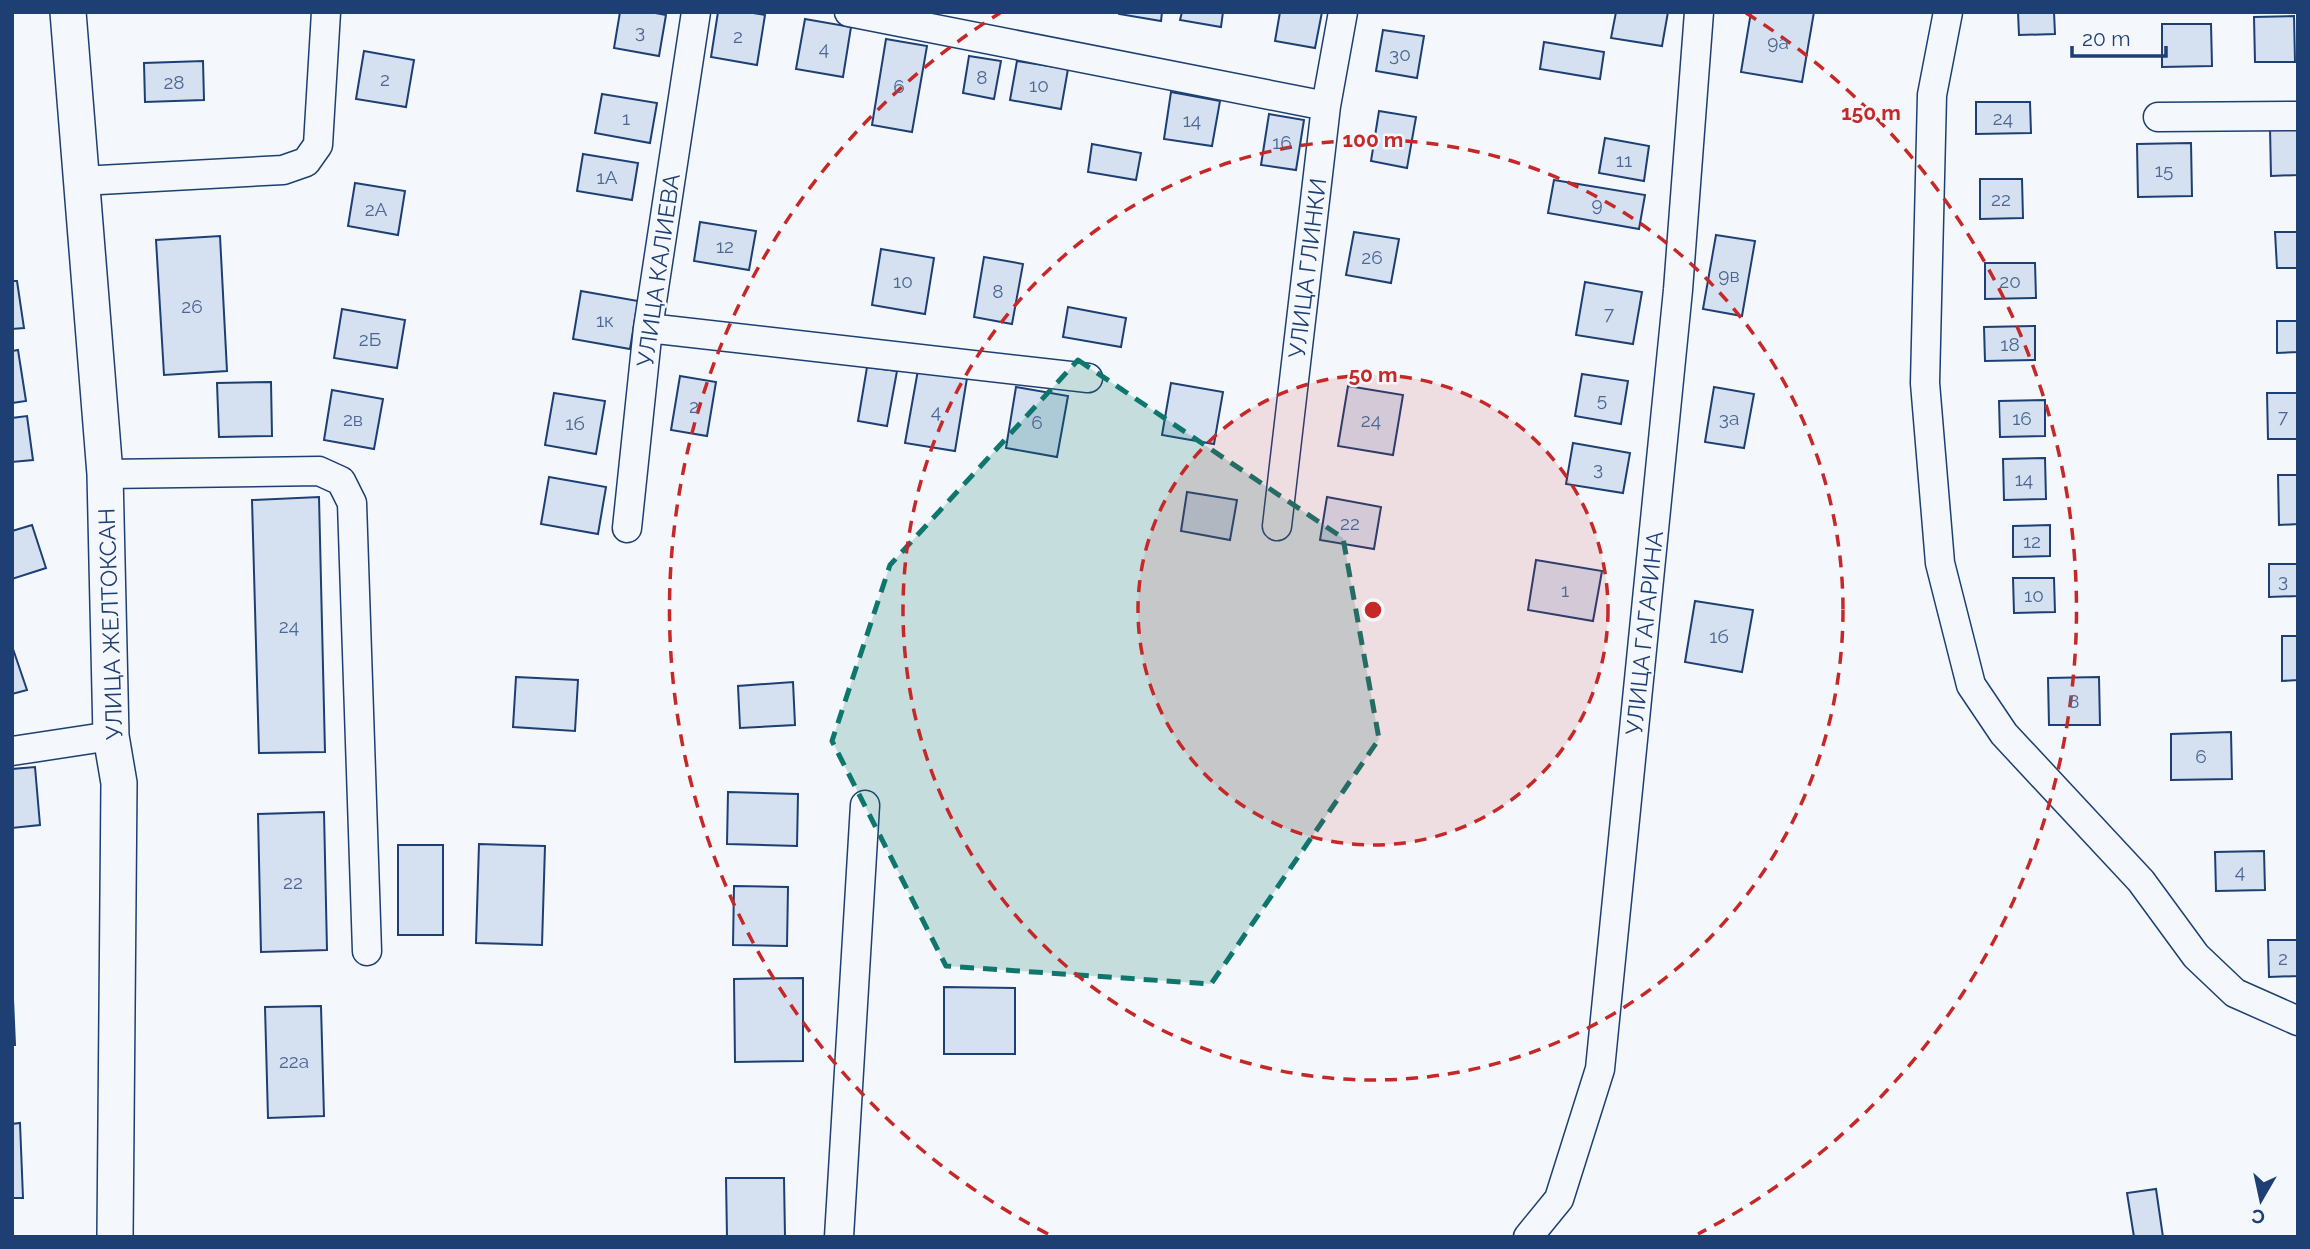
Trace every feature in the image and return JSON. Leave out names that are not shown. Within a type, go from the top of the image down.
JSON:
[{"type":"street","name":"УЛИЦА ЖЕЛТОКСАН","points":[[68,12],[105,474],[111,736],[118,783],[115,1237]]},
{"type":"street","points":[[80,181],[283,170],[306,162],[318,145],[326,12]]},
{"type":"street","name":"УЛИЦА КАЛИЕВА","points":[[626,528],[649,328],[696,12]]},
{"type":"street","points":[[849,12],[1326,106]]},
{"type":"street","name":"УЛИЦА ГЛИНКИ","points":[[1277,526],[1326,106],[1343,12]]},
{"type":"street","name":"УЛИЦА ГАГАРИНА","points":[[1528,1237],[1559,1199],[1600,1069],[1678,290],[1699,12]]},
{"type":"street","points":[[1948,12],[1932,94],[1925,383],[1940,564],[1971,685],[2004,734],[2141,881],[2196,956],[2235,993],[2298,1021]]},
{"type":"street","points":[[2158,117],[2298,116]]},
{"type":"street","points":[[649,328],[1088,378]]},
{"type":"street","points":[[105,474],[319,471],[341,481],[352,503],[366,951]]},
{"type":"street","points":[[12,751],[111,736]]},
{"type":"street","points":[[839,1237],[865,805]]},
{"type":"highlighted area","points":[[1078,360],[1343,538],[1379,739],[1211,984],[946,966],[832,741],[890,565]]},
{"type":"building","points":[[620,12],[666,15],[659,56],[614,48]]},
{"type":"building","points":[[718,12],[765,15],[757,65],[711,57]]},
{"type":"building","points":[[1119,12],[1162,12],[1161,21]]},
{"type":"building","points":[[1182,12],[1223,12],[1221,27],[1180,20]]},
{"type":"building","points":[[1280,12],[1322,12],[1315,48],[1275,41]]},
{"type":"building","points":[[1616,12],[1668,12],[1662,46],[1611,38]]},
{"type":"building","points":[[1751,12],[1814,12],[1802,82],[1741,72]]},
{"type":"building","points":[[2018,12],[2054,12],[2055,34],[2019,35]]},
{"type":"building","points":[[2294,16],[2295,62],[2255,62],[2254,17]]},
{"type":"building","points":[[805,19],[851,27],[843,77],[796,69]]},
{"type":"building","points":[[2162,24],[2211,24],[2212,66],[2162,67]]},
{"type":"building","points":[[1383,30],[1424,36],[1417,78],[1376,71]]},
{"type":"building","points":[[886,39],[927,46],[912,132],[872,125]]},
{"type":"building","points":[[1544,42],[1604,52],[1600,79],[1540,69]]},
{"type":"building","points":[[364,51],[414,60],[406,107],[356,99]]},
{"type":"building","points":[[969,56],[1001,61],[994,99],[963,93]]},
{"type":"building","points":[[203,61],[204,100],[145,102],[144,63]]},
{"type":"building","points":[[1017,61],[1068,69],[1061,109],[1010,100]]},
{"type":"building","points":[[1171,92],[1220,101],[1212,146],[1164,139]]},
{"type":"building","points":[[602,94],[657,103],[650,143],[595,133]]},
{"type":"building","points":[[1976,102],[2030,102],[2031,133],[1976,134]]},
{"type":"building","points":[[1379,111],[1416,117],[1407,168],[1371,161]]},
{"type":"building","points":[[1269,114],[1304,120],[1296,170],[1261,165]]},
{"type":"building","points":[[2298,127],[2298,175],[2271,176],[2270,128]]},
{"type":"building","points":[[1605,138],[1649,146],[1644,181],[1599,173]]},
{"type":"building","points":[[2191,143],[2192,196],[2138,197],[2137,144]]},
{"type":"building","points":[[1092,144],[1141,153],[1136,180],[1088,172]]},
{"type":"building","points":[[583,154],[638,163],[632,200],[577,191]]},
{"type":"building","points":[[1980,179],[2022,179],[2023,218],[1980,219]]},
{"type":"building","points":[[1554,180],[1645,195],[1639,229],[1548,213]]},
{"type":"building","points":[[355,183],[405,191],[398,235],[348,226]]},
{"type":"building","points":[[700,222],[756,231],[749,270],[694,261]]},
{"type":"building","points":[[1354,232],[1399,239],[1391,283],[1346,275]]},
{"type":"building","points":[[2275,232],[2298,232],[2298,268],[2277,268]]},
{"type":"building","points":[[1716,235],[1755,241],[1742,316],[1703,309]]},
{"type":"building","points":[[220,236],[227,371],[164,375],[156,240]]},
{"type":"building","points":[[881,249],[934,258],[925,314],[872,305]]},
{"type":"building","points":[[984,257],[1023,264],[1012,324],[974,317]]},
{"type":"building","points":[[1985,263],[2035,263],[2036,298],[1985,299]]},
{"type":"building","points":[[12,281],[17,281],[24,328],[12,329]]},
{"type":"building","points":[[1585,282],[1642,292],[1633,344],[1576,335]]},
{"type":"building","points":[[581,291],[638,301],[630,349],[573,339]]},
{"type":"building","points":[[1068,307],[1126,318],[1121,347],[1063,337]]},
{"type":"building","points":[[342,309],[405,320],[397,368],[334,358]]},
{"type":"building","points":[[2277,321],[2298,321],[2298,352],[2277,353]]},
{"type":"building","points":[[2035,326],[2035,360],[1985,361],[1984,327]]},
{"type":"building","points":[[18,350],[26,401],[12,403],[12,351]]},
{"type":"building","points":[[867,367],[897,371],[887,426],[858,421]]},
{"type":"building","points":[[918,370],[967,378],[955,451],[905,443]]},
{"type":"building","points":[[1582,374],[1628,381],[1621,424],[1575,416]]},
{"type":"building","points":[[680,376],[716,382],[707,436],[671,430]]},
{"type":"building","points":[[271,382],[272,436],[219,437],[217,383]]},
{"type":"building","points":[[1171,383],[1223,392],[1214,444],[1162,435]]},
{"type":"building","points":[[1348,386],[1403,395],[1393,455],[1338,446]]},
{"type":"building","points":[[1016,387],[1068,396],[1057,457],[1006,448]]},
{"type":"building","points":[[1714,387],[1754,394],[1744,448],[1705,442]]},
{"type":"building","points":[[332,390],[383,399],[374,449],[324,440]]},
{"type":"building","points":[[554,393],[605,401],[596,454],[545,445]]},
{"type":"building","points":[[2267,393],[2298,393],[2298,439],[2268,439]]},
{"type":"building","points":[[2045,400],[2045,436],[2000,437],[1999,401]]},
{"type":"building","points":[[27,416],[33,460],[12,462],[12,418]]},
{"type":"building","points":[[1573,443],[1630,453],[1623,493],[1566,484]]},
{"type":"building","points":[[2045,458],[2046,499],[2004,500],[2003,459]]},
{"type":"building","points":[[2278,475],[2298,475],[2298,524],[2279,525]]},
{"type":"building","points":[[549,477],[606,487],[598,534],[541,524]]},
{"type":"building","points":[[1187,492],[1237,500],[1230,540],[1181,531]]},
{"type":"building","points":[[319,497],[325,752],[259,753],[252,500]]},
{"type":"building","points":[[1327,497],[1381,507],[1374,549],[1320,540]]},
{"type":"building","points":[[32,525],[46,568],[12,579],[12,531]]},
{"type":"building","points":[[2050,525],[2050,556],[2013,557],[2013,526]]},
{"type":"building","points":[[1536,560],[1602,571],[1593,621],[1528,610]]},
{"type":"building","points":[[2269,564],[2298,564],[2298,596],[2269,597]]},
{"type":"building","points":[[2013,578],[2054,578],[2055,612],[2014,613]]},
{"type":"building","points":[[1695,601],[1753,610],[1742,672],[1685,662]]},
{"type":"building","points":[[2282,636],[2298,636],[2298,680],[2282,681]]},
{"type":"building","points":[[12,646],[27,690],[12,694]]},
{"type":"building","points":[[516,677],[578,680],[575,731],[513,727]]},
{"type":"building","points":[[2099,677],[2100,725],[2049,725],[2048,678]]},
{"type":"building","points":[[793,682],[795,725],[740,728],[738,686]]},
{"type":"building","points":[[2231,732],[2232,779],[2171,780],[2171,734]]},
{"type":"building","points":[[35,767],[40,825],[12,828],[12,769]]},
{"type":"building","points":[[728,792],[798,794],[797,846],[727,844]]},
{"type":"building","points":[[324,812],[327,950],[261,952],[258,814]]},
{"type":"building","points":[[479,844],[545,846],[542,945],[476,943]]},
{"type":"building","points":[[398,845],[443,845],[443,935],[398,935]]},
{"type":"building","points":[[2264,851],[2265,890],[2216,891],[2215,852]]},
{"type":"building","points":[[734,886],[788,887],[787,946],[733,945]]},
{"type":"building","points":[[2268,940],[2298,940],[2298,976],[2269,977]]},
{"type":"building","points":[[12,976],[15,1045],[12,1045]]},
{"type":"building","points":[[803,978],[803,1061],[735,1062],[734,979]]},
{"type":"building","points":[[944,987],[1015,988],[1015,1054],[944,1054]]},
{"type":"building","points":[[321,1006],[324,1116],[268,1118],[265,1007]]},
{"type":"building","points":[[20,1123],[23,1198],[12,1198],[12,1124]]},
{"type":"building","points":[[726,1178],[784,1178],[785,1237],[727,1237]]},
{"type":"building","points":[[2156,1189],[2163,1237],[2134,1237],[2127,1193]]}]
